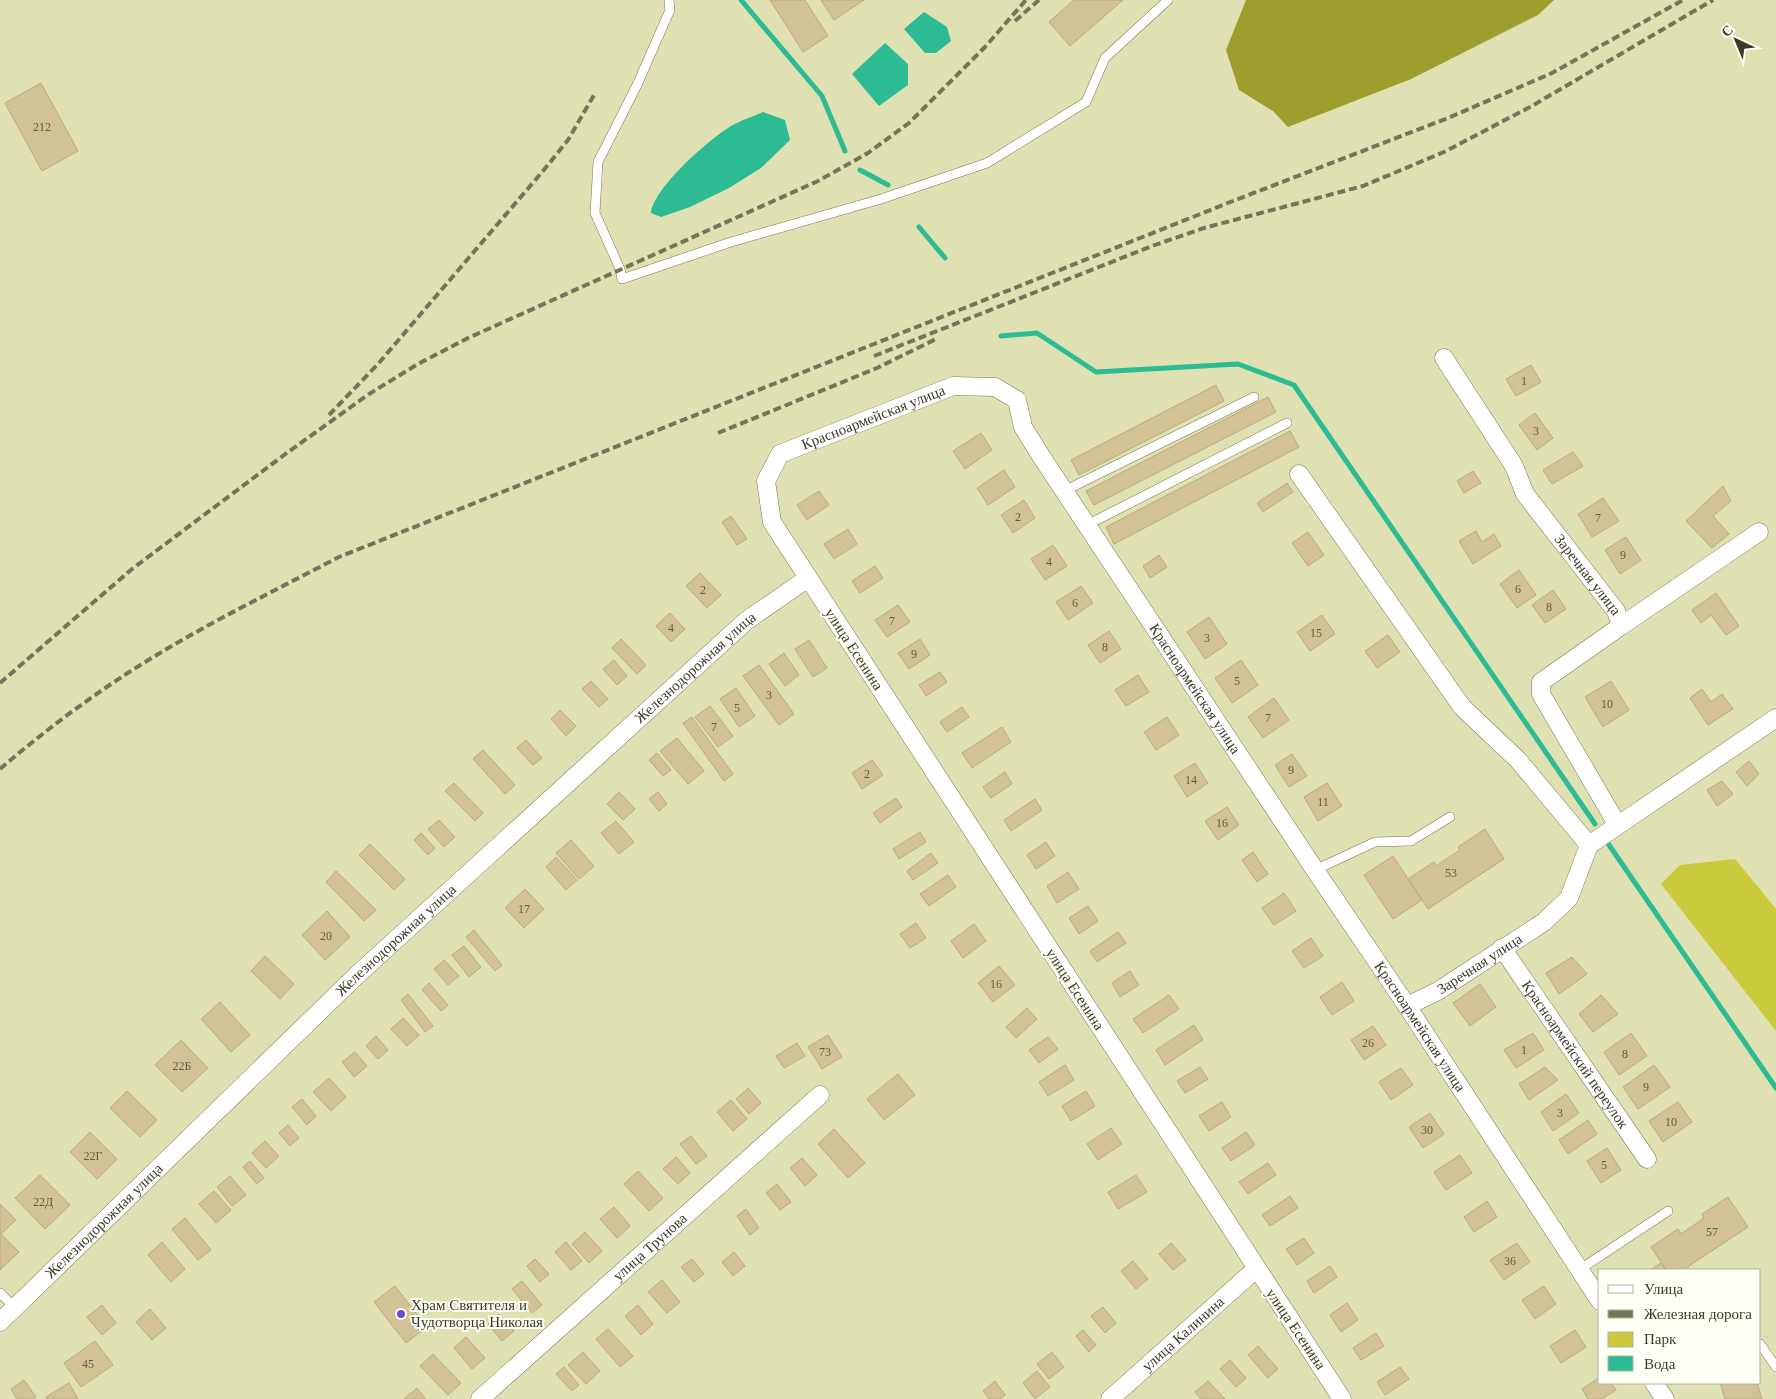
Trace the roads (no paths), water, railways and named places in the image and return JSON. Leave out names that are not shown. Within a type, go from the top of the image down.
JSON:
[{"type":"street","name":"Заречная улица","points":[[1444,358],[1514,466],[1525,494],[1616,611],[1621,626],[1541,682],[1542,694],[1617,824]]},
{"type":"street","name":"Красноармейская улица","points":[[808,578],[772,522],[766,481],[780,454],[953,386],[995,387],[1017,400],[1023,427],[1064,491],[1407,1006],[1598,1298]]},
{"type":"street","points":[[1299,474],[1462,707],[1518,760],[1589,845],[1617,824],[1776,718]]},
{"type":"street","points":[[1621,626],[1759,532]]},
{"type":"street","name":"улица Есенина","points":[[808,578],[1342,1399]]},
{"type":"street","name":"Железнодорожная улица","points":[[0,1322],[357,975],[746,621],[808,578]]},
{"type":"street","name":"Заречная улица","points":[[1407,1006],[1438,992],[1544,922],[1570,898],[1589,845]]},
{"type":"street","name":"Красноармейский переулок","points":[[1502,948],[1647,1160]]},
{"type":"street","name":"улица Трунова","points":[[480,1399],[820,1095]]},
{"type":"street","name":"улица Калинина","points":[[1110,1399],[1256,1269]]},
{"type":"street","points":[[1655,1384],[1665,1399]]},
{"type":"lane","points":[[669,0],[670,10],[641,77],[598,162],[595,213],[620,269],[622,279],[731,242],[881,199],[987,163],[1086,102],[1105,58],[1168,0]]},
{"type":"lane","points":[[1064,491],[1254,397]]},
{"type":"lane","points":[[1087,525],[1287,423]]},
{"type":"lane","points":[[1315,870],[1376,842],[1410,841],[1450,817]]},
{"type":"lane","points":[[1579,1270],[1668,1211]]},
{"type":"lane","points":[[0,1293],[15,1308]]},
{"type":"lane","points":[[1761,1345],[1776,1367]]},
{"type":"water","points":[[924,12],[947,27],[951,41],[936,53],[925,53],[904,29]]},
{"type":"water","points":[[885,43],[908,64],[908,85],[879,106],[852,74]]},
{"type":"water","points":[[763,112],[785,120],[790,140],[761,168],[729,188],[690,207],[661,217],[651,213],[661,191],[695,154],[732,126]]},
{"type":"waterway","points":[[741,0],[822,96],[845,151]]},
{"type":"waterway","points":[[860,170],[888,185]]},
{"type":"waterway","points":[[919,227],[945,258]]},
{"type":"waterway","points":[[1001,336],[1037,333],[1096,372],[1238,364],[1294,385],[1595,824]]},
{"type":"waterway","points":[[1607,842],[1776,1088]]},
{"type":"railway","points":[[0,683],[132,569],[369,394],[418,364],[468,338],[818,181],[868,153],[909,123],[985,47],[1026,0]]},
{"type":"railway","points":[[1015,21],[1039,0]]},
{"type":"railway","points":[[0,769],[65,717],[134,669],[261,597],[339,557],[1233,201],[1448,118],[1552,73],[1683,0]]},
{"type":"railway","points":[[874,356],[1152,246],[1204,228],[1363,186],[1444,152],[1530,107],[1713,0]]},
{"type":"railway","points":[[329,415],[378,364],[543,171],[568,140],[594,95]]},
{"type":"railway","points":[[718,433],[877,368],[936,339]]},
{"type":"place","name":"Храм Святителя и Чудотворца Николая","points":[[401,1314]]}]
